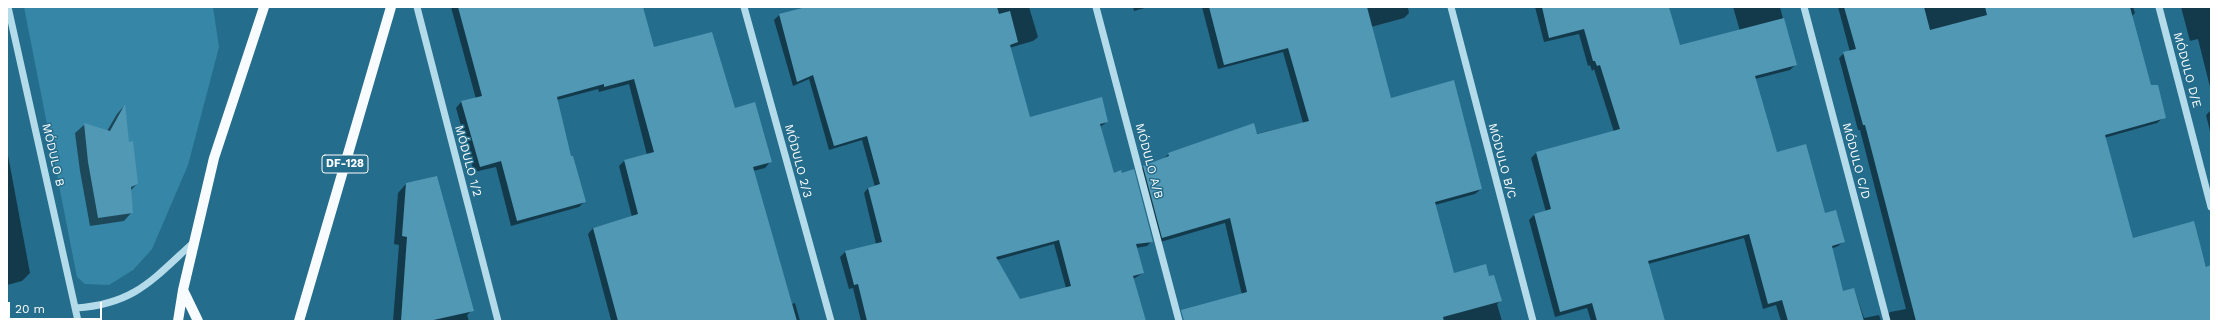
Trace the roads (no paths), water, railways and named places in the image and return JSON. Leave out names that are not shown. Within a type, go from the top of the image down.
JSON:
[{"type":"main road","points":[[178,321],[183,290],[214,158],[264,7]]},
{"type":"main road","name":"DF-128","points":[[299,321],[391,7]]},
{"type":"main road","points":[[183,290],[198,321]]},
{"type":"main road","points":[[291,321],[303,306]]},
{"type":"street","name":"MÓDULO B","points":[[8,7],[78,321]]},
{"type":"street","name":"MÓDULO 1/2","points":[[417,7],[498,321]]},
{"type":"street","name":"MÓDULO 2/3","points":[[744,7],[831,321]]},
{"type":"street","name":"MÓDULO A/B","points":[[1096,7],[1180,321]]},
{"type":"street","name":"MÓDULO B/C","points":[[1451,7],[1533,321]]},
{"type":"street","name":"MÓDULO C/D","points":[[1804,7],[1887,321]]},
{"type":"street","name":"MÓDULO D/E","points":[[2159,7],[2211,207]]},
{"type":"street","points":[[76,308],[116,302],[145,287],[195,241]]}]
